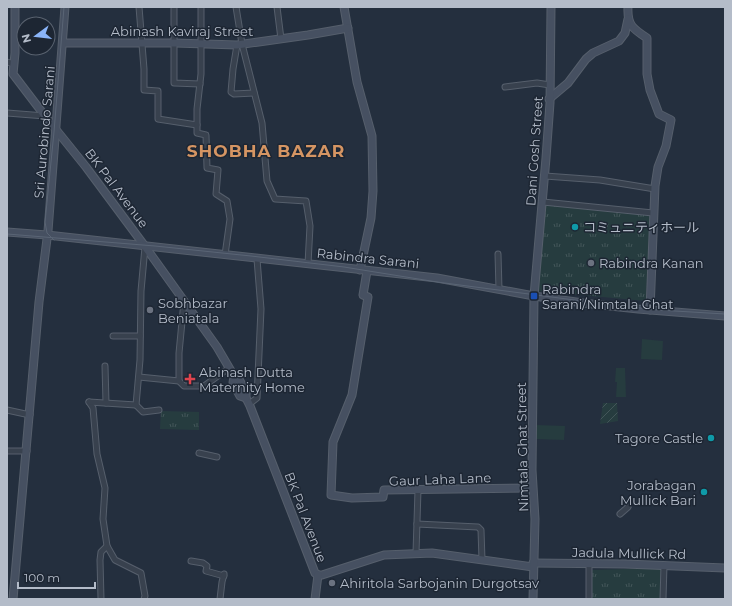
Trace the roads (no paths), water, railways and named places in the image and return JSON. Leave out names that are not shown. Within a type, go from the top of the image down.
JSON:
[{"type":"main road","name":"BK Pal Avenue","points":[[15,7],[11,63],[13,74],[55,129],[86,166],[217,347],[234,376],[239,379],[246,393],[315,573],[322,575],[384,555],[416,553],[432,553],[533,565]]},
{"type":"main road","name":"Sri Aurobindo Sarani","points":[[13,599],[39,302],[47,235],[65,7]]},
{"type":"main road","points":[[344,7],[357,82],[372,136],[373,191],[371,218],[363,270]]},
{"type":"main road","name":"Dani Gosh Street","points":[[534,296],[543,202],[550,99],[551,7]]},
{"type":"main road","points":[[550,99],[568,83],[593,52],[619,41],[625,33],[628,19],[628,7]]},
{"type":"main road","points":[[628,19],[630,25],[647,38],[647,74],[650,90],[659,114],[671,120],[666,146],[658,166],[655,189],[650,310]]},
{"type":"main road","name":"Abinash Kaviraj Street","points":[[63,43],[175,43],[239,45],[348,28]]},
{"type":"main road","name":"Rabindra Sarani","points":[[7,232],[47,235],[442,279],[534,296],[650,310],[725,316]]},
{"type":"main road","name":"Gaur Laha Lane","points":[[363,270],[363,295],[368,297],[352,395],[333,442],[331,495],[352,498],[383,497],[384,490],[532,488]]},
{"type":"main road","name":"Nimtala Ghat Street","points":[[533,599],[535,519],[534,493],[532,488],[534,296]]},
{"type":"main road","name":"Jadula Mullick Rd","points":[[533,565],[664,565],[725,568]]},
{"type":"main road","points":[[315,599],[318,575]]},
{"type":"street","points":[[139,7],[144,69],[144,90],[158,91],[158,119],[197,125]]},
{"type":"street","points":[[174,7],[174,83],[200,84]]},
{"type":"street","points":[[201,7],[202,45],[196,133],[206,135],[207,168],[218,170],[216,194],[228,201],[230,219],[225,255]]},
{"type":"street","points":[[236,7],[239,45],[262,123],[267,181],[275,199],[306,201],[310,226],[308,264]]},
{"type":"street","points":[[277,7],[281,39]]},
{"type":"street","points":[[239,45],[232,69],[231,92],[234,94],[254,92]]},
{"type":"street","points":[[505,87],[537,83],[550,84]]},
{"type":"street","points":[[7,113],[45,116]]},
{"type":"street","points":[[545,176],[600,180],[655,189]]},
{"type":"street","points":[[543,202],[654,213]]},
{"type":"street","points":[[136,405],[140,360],[141,291],[145,247]]},
{"type":"street","points":[[498,254],[499,289]]},
{"type":"street","points":[[248,401],[257,398],[261,309],[257,259]]},
{"type":"street","points":[[179,381],[179,353],[184,301]]},
{"type":"street","points":[[113,336],[140,336]]},
{"type":"street","points":[[105,366],[106,403]]},
{"type":"street","points":[[138,377],[179,381],[184,386],[204,386],[229,368]]},
{"type":"street","points":[[144,599],[145,596],[141,572],[115,560],[107,546],[103,519],[105,488],[97,454],[93,408],[89,402],[136,405],[143,412],[159,410]]},
{"type":"street","points":[[7,410],[30,415]]},
{"type":"street","points":[[7,451],[27,451]]},
{"type":"street","points":[[200,454],[217,457]]},
{"type":"street","points":[[416,553],[418,490]]},
{"type":"street","points":[[417,524],[478,527],[481,530],[482,560]]},
{"type":"street","points":[[101,599],[100,560],[101,552],[107,546]]},
{"type":"street","points":[[191,561],[203,563],[207,566],[206,571],[224,575],[220,599]]},
{"type":"street","points":[[589,564],[589,599]]},
{"type":"street","points":[[663,599],[664,565]]},
{"type":"tram line","points":[[54,240],[47,233],[45,222],[64,7]]},
{"type":"tram line","points":[[7,234],[155,246],[251,256],[344,267],[437,282],[605,304],[658,310],[725,314]]},
{"type":"place","name":"コミュニティホール","points":[[575,227]]},
{"type":"place","name":"Rabindra Kanan","points":[[591,263]]},
{"type":"place","name":"Rabindra Sarani/Nimtala Ghat","points":[[534,296]]},
{"type":"place","name":"Sobhbazar Beniatala","points":[[150,310]]},
{"type":"place","name":"Abinash Dutta Maternity Home","points":[[190,379]]},
{"type":"place","name":"Tagore Castle","points":[[711,438]]},
{"type":"place","name":"Jorabagan Mullick Bari","points":[[704,492]]},
{"type":"place","name":"Ahiritola Sarbojanin Durgotsav","points":[[332,583]]},
{"type":"district","name":"SHOBHA BAZAR","points":[[266,151]]}]
